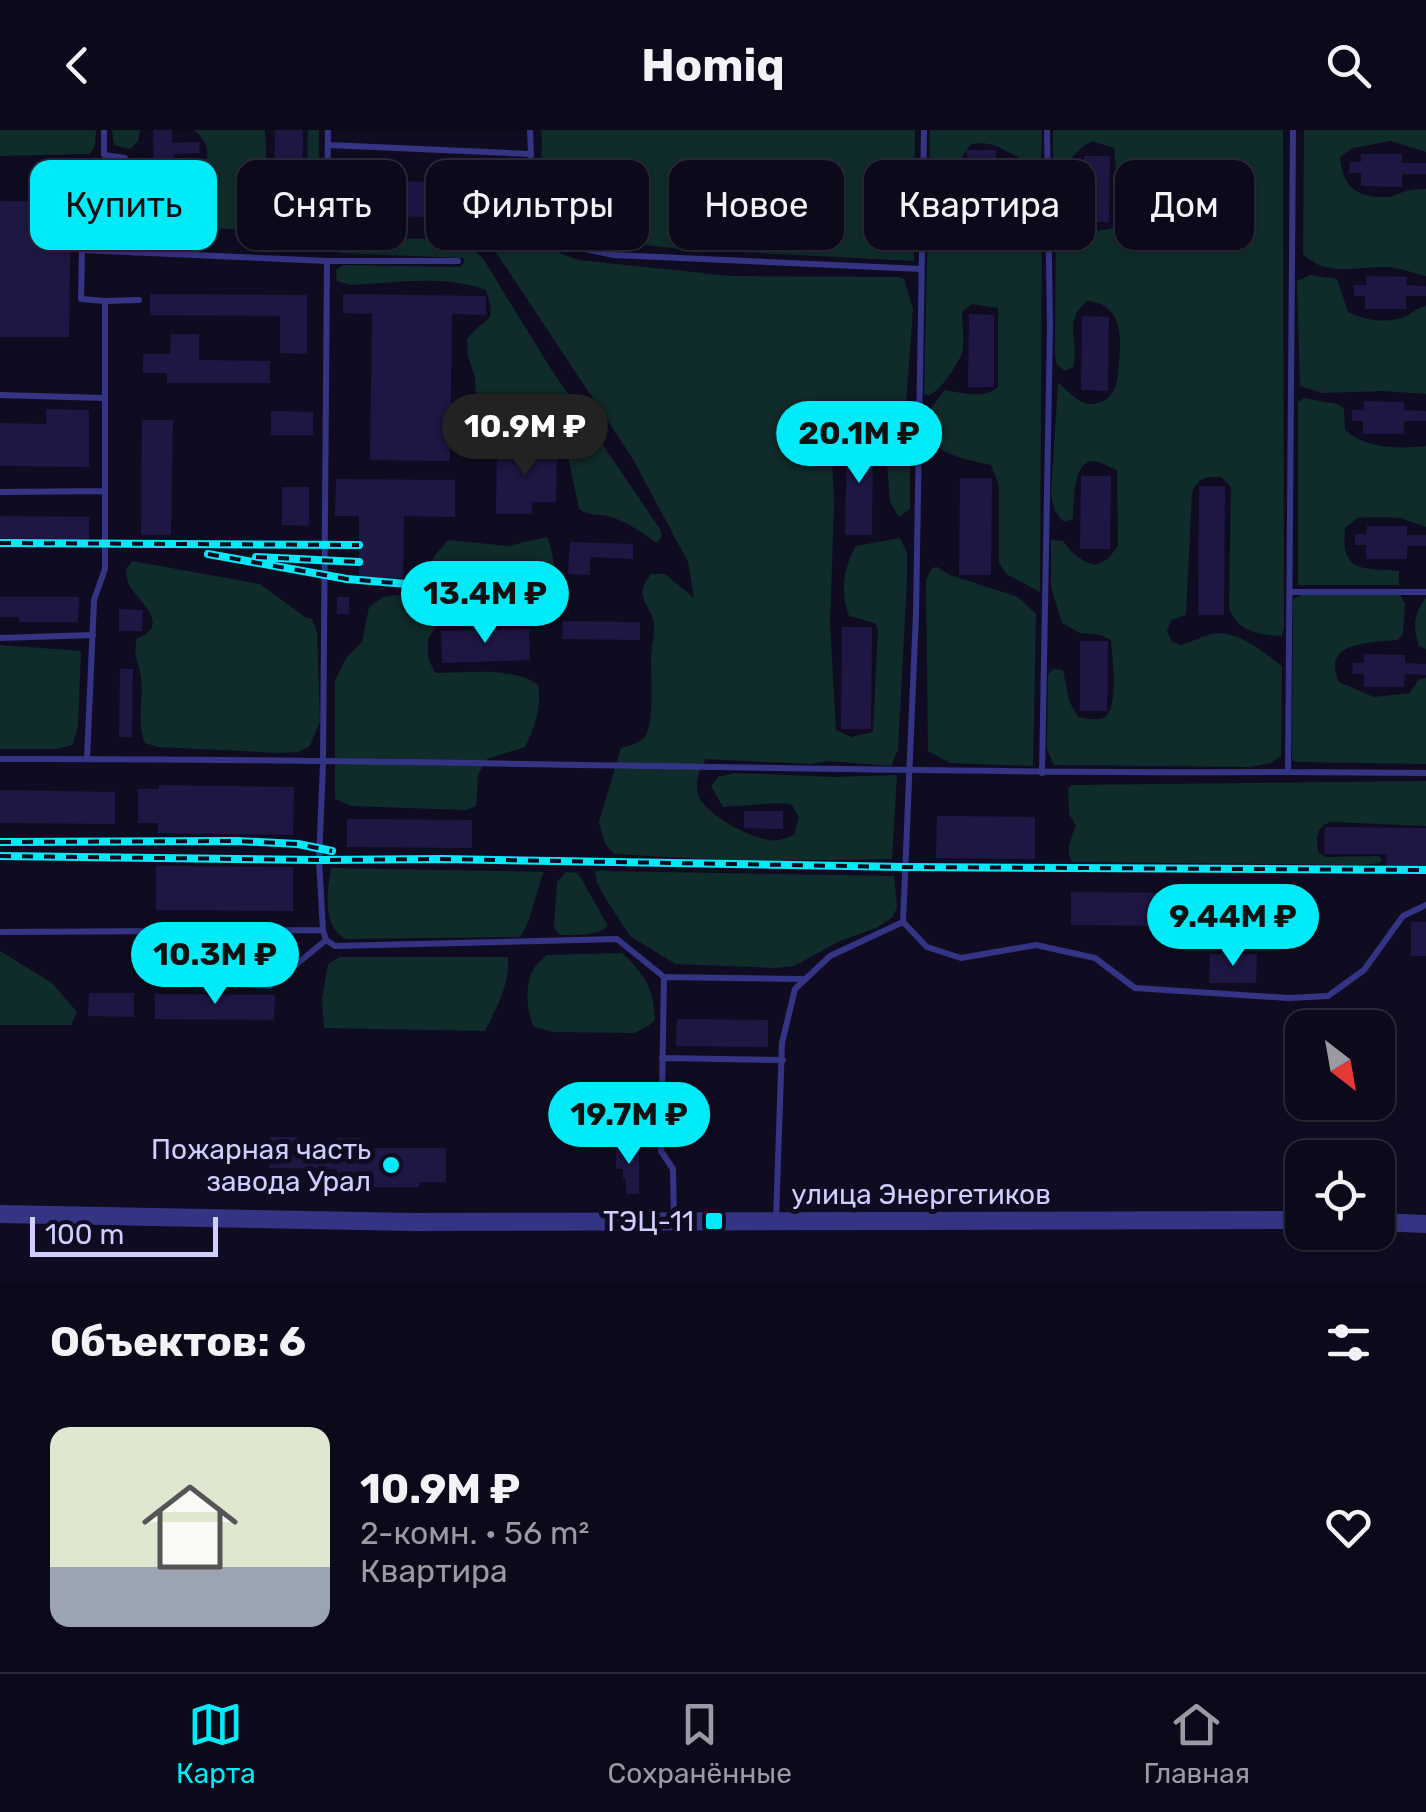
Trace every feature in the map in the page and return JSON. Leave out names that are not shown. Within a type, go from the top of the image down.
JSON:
[{"type":"street","name":"улица Энергетиков","points":[[0,1214],[413,1222],[1285,1220]]},
{"type":"street","points":[[1395,1223],[1426,1224]]},
{"type":"lane","points":[[104,130],[104,155],[125,158],[134,190],[135,253]]},
{"type":"lane","points":[[328,130],[328,160]]},
{"type":"lane","points":[[530,130],[526,221],[551,242],[614,256],[921,269]]},
{"type":"lane","points":[[924,130],[916,614],[903,922],[928,947],[960,958],[1036,946],[1095,958],[1134,988],[1289,998],[1328,996],[1364,970],[1403,916],[1426,906]]},
{"type":"lane","points":[[1042,773],[1050,327],[1047,130]]},
{"type":"lane","points":[[1288,772],[1292,130]]},
{"type":"lane","points":[[328,146],[531,154]]},
{"type":"lane","points":[[139,300],[81,299],[82,250],[327,261],[458,261]]},
{"type":"lane","points":[[327,261],[319,860],[326,940],[335,946],[617,939],[664,977],[805,980]]},
{"type":"lane","points":[[88,759],[94,600],[105,569],[105,301]]},
{"type":"lane","points":[[0,396],[105,398]]},
{"type":"lane","points":[[0,492],[105,490]]},
{"type":"lane","points":[[1289,592],[1426,592]]},
{"type":"lane","points":[[0,638],[93,636]]},
{"type":"lane","points":[[0,759],[1042,773],[1426,773]]},
{"type":"lane","points":[[776,1222],[782,1043],[796,988],[830,956],[903,922]]},
{"type":"lane","points":[[0,932],[323,930]]},
{"type":"lane","points":[[172,931],[176,980],[270,986],[326,940]]},
{"type":"lane","points":[[174,956],[234,960]]},
{"type":"lane","points":[[664,977],[661,1151],[673,1169],[674,1221]]},
{"type":"lane","points":[[662,1058],[783,1060]]},
{"type":"green space","points":[[0,130],[96,130],[95,145],[90,154],[0,156]]},
{"type":"green space","points":[[112,130],[140,130],[138,141],[130,149],[114,145]]},
{"type":"green space","points":[[194,130],[265,130],[267,160],[237,160],[237,229],[217,229],[217,160],[202,160],[207,158],[205,142]]},
{"type":"green space","points":[[308,130],[319,130],[319,160],[307,160]]},
{"type":"green space","points":[[541,130],[915,130],[915,160],[864,160],[864,250],[914,250],[914,261],[700,250],[844,250],[844,160],[669,160],[669,248],[649,245],[649,160],[540,160]]},
{"type":"green space","points":[[930,130],[1042,130],[1041,160],[1026,160],[982,143],[971,144],[960,160],[929,160]]},
{"type":"green space","points":[[1053,130],[1283,130],[1282,636],[1244,627],[1229,609],[1231,487],[1221,477],[1203,479],[1192,493],[1186,615],[1171,620],[1167,631],[1172,642],[1181,645],[1211,634],[1230,635],[1282,666],[1281,756],[1271,763],[1249,767],[1054,765],[1047,749],[1048,674],[1053,669],[1063,670],[1069,701],[1078,717],[1103,718],[1112,705],[1114,682],[1111,640],[1080,633],[1062,623],[1051,587],[1051,540],[1063,541],[1077,556],[1096,565],[1108,559],[1118,546],[1117,470],[1094,461],[1082,468],[1076,484],[1073,519],[1064,522],[1055,511],[1051,495],[1058,383],[1086,403],[1106,400],[1117,382],[1120,341],[1113,314],[1098,303],[1087,301],[1073,324],[1073,367],[1065,371],[1057,365],[1056,250],[1095,250],[1095,229],[1115,225],[1115,250],[1254,250],[1254,160],[1115,160],[1114,148],[1092,141],[1069,160],[1053,160]]},
{"type":"green space","points":[[1304,130],[1426,130],[1426,152],[1391,141],[1353,148],[1340,157],[1344,176],[1359,193],[1387,197],[1426,189],[1426,276],[1387,267],[1332,268],[1303,254]]},
{"type":"green space","points":[[406,239],[426,239],[426,250],[474,250],[660,529],[662,536],[657,543],[618,519],[579,509],[562,443],[541,434],[485,428],[476,406],[467,339],[490,315],[486,290],[453,282],[350,285],[337,281],[336,270],[343,265],[459,267],[465,262],[463,258],[338,250],[406,250]]},
{"type":"green space","points":[[495,250],[552,250],[578,260],[731,276],[904,279],[913,309],[905,417],[882,426],[838,430],[833,437],[832,454],[830,623],[836,730],[851,737],[873,732],[878,630],[875,623],[849,616],[844,589],[848,563],[856,546],[900,538],[907,553],[907,580],[898,750],[891,766],[706,759],[697,787],[704,804],[723,820],[759,838],[779,840],[794,835],[799,817],[791,804],[723,807],[711,786],[718,777],[734,773],[897,775],[892,859],[742,861],[614,854],[605,843],[599,822],[621,748],[645,736],[651,716],[654,624],[643,589],[651,574],[665,574],[694,598],[688,562],[633,459]]},
{"type":"green space","points":[[927,250],[1042,250],[1040,592],[1006,574],[999,562],[999,485],[991,465],[945,452],[927,438],[924,429],[926,417],[945,390],[979,394],[998,387],[998,308],[972,304],[962,312],[960,358],[938,389],[928,396],[924,394]]},
{"type":"green space","points":[[1310,275],[1337,279],[1348,312],[1361,317],[1397,319],[1426,306],[1426,394],[1322,393],[1300,386],[1297,281]]},
{"type":"green space","points":[[1304,398],[1344,408],[1345,430],[1363,441],[1394,447],[1426,446],[1426,527],[1401,518],[1374,517],[1358,518],[1345,528],[1344,543],[1350,561],[1365,568],[1399,571],[1399,585],[1298,585],[1298,402]]},
{"type":"green space","points":[[910,420],[910,509],[899,517],[890,502],[886,449],[895,429]]},
{"type":"green space","points":[[547,537],[559,604],[547,615],[513,620],[467,612],[438,625],[428,639],[428,658],[435,673],[502,673],[538,685],[537,717],[525,747],[487,759],[478,775],[476,806],[466,810],[351,806],[335,799],[335,680],[347,657],[362,642],[369,607],[383,597],[404,594],[422,582],[448,540],[508,546]]},
{"type":"green space","points":[[132,561],[260,584],[312,619],[317,632],[320,721],[310,746],[298,752],[279,753],[158,747],[145,743],[136,651],[137,638],[147,633],[153,620],[128,582],[126,570]]},
{"type":"green space","points":[[932,568],[1018,597],[1036,614],[1033,766],[950,763],[928,751],[926,580]]},
{"type":"green space","points":[[1302,595],[1400,595],[1405,604],[1403,634],[1397,640],[1342,651],[1335,669],[1339,682],[1374,697],[1410,693],[1419,679],[1426,678],[1426,764],[1292,760],[1293,599]]},
{"type":"green space","points":[[1426,598],[1426,649],[1419,646],[1415,627],[1416,615]]},
{"type":"green space","points":[[0,645],[81,651],[78,727],[72,745],[57,749],[0,749]]},
{"type":"green space","points":[[1426,781],[1426,826],[1332,822],[1320,829],[1319,853],[1326,857],[1379,856],[1379,863],[1072,862],[1069,853],[1076,826],[1069,814],[1068,789],[1072,785]]},
{"type":"green space","points":[[331,868],[544,872],[520,937],[346,939],[338,934],[330,918]]},
{"type":"green space","points":[[595,871],[894,876],[897,907],[893,917],[876,928],[840,941],[794,966],[676,964],[630,936],[604,896]]},
{"type":"green space","points":[[566,872],[578,873],[608,926],[603,930],[586,935],[560,935],[554,928],[557,882]]},
{"type":"green space","points":[[0,951],[52,983],[77,1012],[71,1025],[0,1025]]},
{"type":"green space","points":[[622,953],[650,990],[655,1020],[648,1026],[634,1033],[553,1032],[534,1027],[528,1005],[529,981],[535,967],[547,955]]},
{"type":"green space","points":[[340,957],[508,957],[508,967],[502,995],[485,1031],[324,1028],[322,999],[328,964]]},
{"type":"building","points":[[153,130],[172,130],[172,143],[199,142],[200,153],[174,154],[174,160],[154,160]]},
{"type":"building","points":[[275,130],[303,130],[303,160],[275,160]]},
{"type":"building","points":[[967,150],[996,150],[996,160],[967,160]]},
{"type":"building","points":[[1361,154],[1402,154],[1402,163],[1426,163],[1426,174],[1402,174],[1402,187],[1361,186],[1361,173],[1349,173],[1350,162],[1361,162]]},
{"type":"building","points":[[1084,156],[1110,156],[1109,222],[1095,222],[1095,160],[1084,160]]},
{"type":"building","points":[[406,181],[426,182],[426,217],[406,216]]},
{"type":"building","points":[[0,201],[30,201],[30,250],[70,250],[69,337],[0,337]]},
{"type":"building","points":[[1366,276],[1407,277],[1406,285],[1426,286],[1426,296],[1406,296],[1406,309],[1365,309],[1365,296],[1354,296],[1354,285],[1366,285]]},
{"type":"building","points":[[150,294],[307,295],[307,354],[280,353],[280,316],[150,315]]},
{"type":"building","points":[[343,294],[486,296],[486,315],[452,314],[450,461],[370,460],[372,314],[343,313]]},
{"type":"building","points":[[969,314],[994,315],[994,387],[968,387]]},
{"type":"building","points":[[1082,316],[1109,317],[1108,391],[1081,390]]},
{"type":"building","points":[[171,334],[199,334],[199,360],[270,361],[270,383],[167,383],[167,373],[143,373],[143,354],[170,354]]},
{"type":"building","points":[[1364,401],[1404,402],[1404,410],[1426,411],[1426,421],[1404,421],[1404,434],[1363,434],[1363,421],[1352,421],[1352,410],[1364,410]]},
{"type":"building","points":[[46,409],[89,410],[89,467],[0,466],[0,423],[46,424]]},
{"type":"building","points":[[271,411],[313,412],[313,435],[271,435]]},
{"type":"building","points":[[142,420],[173,420],[171,535],[141,535]]},
{"type":"building","points":[[847,436],[873,437],[872,535],[845,535]]},
{"type":"building","points":[[497,448],[557,449],[556,502],[532,502],[532,514],[496,514]]},
{"type":"building","points":[[1081,476],[1111,476],[1110,549],[1080,549]]},
{"type":"building","points":[[960,478],[992,478],[991,575],[959,575]]},
{"type":"building","points":[[336,479],[455,480],[455,517],[404,516],[403,578],[359,578],[359,516],[335,516]]},
{"type":"building","points":[[1199,486],[1225,486],[1224,615],[1198,615]]},
{"type":"building","points":[[282,487],[309,487],[309,526],[282,525]]},
{"type":"building","points":[[0,516],[89,517],[89,542],[0,541]]},
{"type":"building","points":[[1367,526],[1407,526],[1407,535],[1426,535],[1426,546],[1407,546],[1407,559],[1366,559],[1366,545],[1355,545],[1355,534],[1366,534]]},
{"type":"building","points":[[570,542],[633,544],[633,559],[590,557],[590,575],[568,574]]},
{"type":"building","points":[[0,597],[79,597],[78,622],[19,622],[19,617],[0,617]]},
{"type":"building","points":[[337,597],[349,597],[349,614],[337,614]]},
{"type":"building","points":[[119,609],[143,610],[142,631],[119,631]]},
{"type":"building","points":[[563,621],[640,622],[640,640],[562,639]]},
{"type":"building","points":[[842,627],[872,627],[871,729],[841,729]]},
{"type":"building","points":[[529,629],[530,660],[442,663],[441,631]]},
{"type":"building","points":[[1080,641],[1108,641],[1107,711],[1080,711]]},
{"type":"building","points":[[1364,654],[1405,655],[1405,663],[1426,664],[1426,675],[1405,674],[1404,687],[1364,687],[1364,674],[1352,674],[1353,663],[1364,663]]},
{"type":"building","points":[[120,669],[133,669],[132,737],[119,737]]},
{"type":"building","points":[[159,785],[294,787],[293,835],[158,833],[158,823],[138,823],[138,789],[159,789]]},
{"type":"building","points":[[0,790],[115,792],[115,824],[0,823]]},
{"type":"building","points":[[744,811],[783,811],[783,829],[744,828]]},
{"type":"building","points":[[937,816],[1035,817],[1035,859],[936,858]]},
{"type":"building","points":[[347,819],[472,820],[472,848],[347,847]]},
{"type":"building","points":[[1325,827],[1426,828],[1426,868],[1386,868],[1387,854],[1324,854]]},
{"type":"building","points":[[156,866],[293,867],[293,911],[156,910]]},
{"type":"building","points":[[1071,892],[1175,893],[1175,926],[1071,925]]},
{"type":"building","points":[[1411,922],[1426,922],[1426,956],[1411,956]]},
{"type":"building","points":[[1210,954],[1257,954],[1256,983],[1209,983]]},
{"type":"building","points":[[89,993],[134,993],[134,1017],[88,1016]]},
{"type":"building","points":[[155,994],[275,995],[274,1020],[155,1019]]},
{"type":"building","points":[[677,1019],[768,1020],[768,1047],[676,1046]]},
{"type":"building","name":"Пожарная часть завода Урал","points":[[270,1137],[337,1142],[337,1138],[362,1138],[362,1148],[446,1148],[446,1182],[419,1182],[419,1187],[362,1187],[362,1181],[337,1181],[337,1169],[269,1168]]},
{"type":"building","points":[[616,1145],[639,1146],[639,1194],[626,1194],[623,1169],[616,1169]]},
{"type":"railway","points":[[0,543],[359,545]]},
{"type":"railway","points":[[208,554],[347,579],[407,584]]},
{"type":"railway","points":[[256,557],[359,562]]},
{"type":"railway","points":[[0,842],[237,841],[298,844],[332,851]]},
{"type":"railway","points":[[0,856],[1426,870]]},
{"type":"place","name":"Пожарная часть завода Урал","points":[[391,1165]]},
{"type":"place","name":"ТЭЦ-11","points":[[714,1221]]}]
